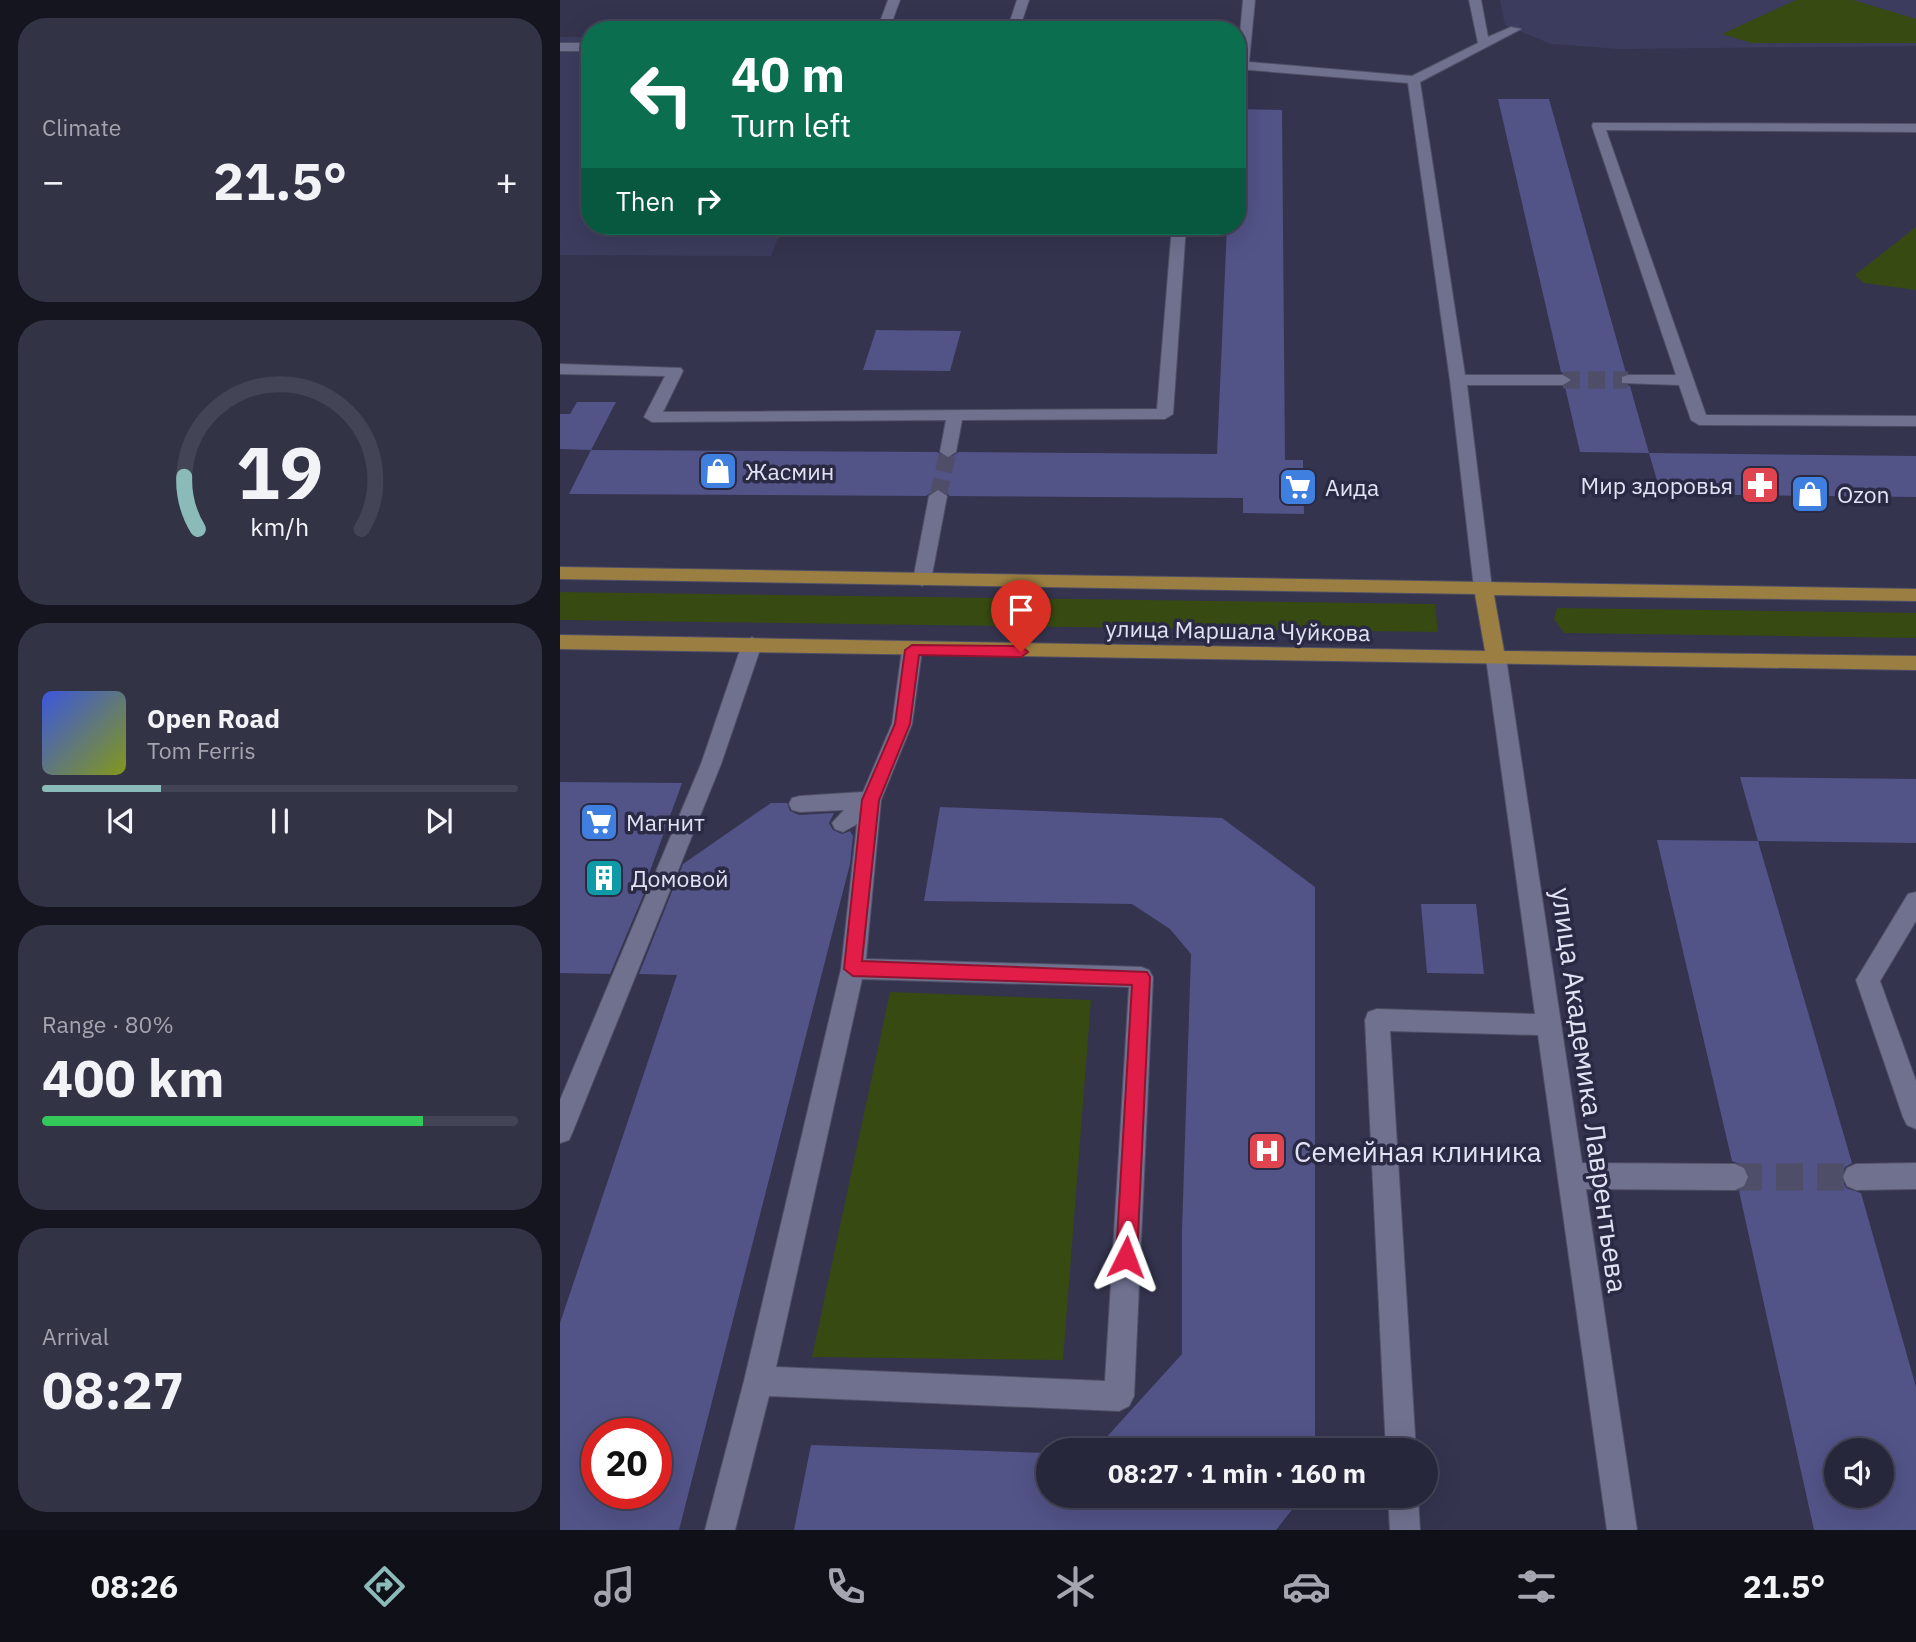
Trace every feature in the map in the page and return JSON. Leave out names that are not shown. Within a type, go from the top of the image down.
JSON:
[{"type":"main road","name":"улица Маршала Чуйкова","points":[[560,573],[1916,595]]},
{"type":"main road","points":[[1483,588],[1496,658]]},
{"type":"main road","name":"улица Маршала Чуйкова","points":[[560,642],[752,644],[912,650],[1916,663]]},
{"type":"street","points":[[886,21],[894,0]]},
{"type":"street","points":[[1016,21],[1023,0]]},
{"type":"street","points":[[1246,22],[1249,0]]},
{"type":"street","points":[[1475,0],[1484,44]]},
{"type":"street","points":[[1246,66],[1414,80],[1515,29]]},
{"type":"street","points":[[560,47],[581,47]]},
{"type":"street","points":[[1414,80],[1458,380],[1483,588]]},
{"type":"street","points":[[1916,128],[1598,126],[1699,420],[1916,421]]},
{"type":"street","points":[[560,369],[675,371],[652,417],[1165,414],[1178,235]]},
{"type":"street","points":[[1458,380],[1563,380]]},
{"type":"street","points":[[1628,380],[1685,380]]},
{"type":"street","points":[[948,452],[955,415]]},
{"type":"street","points":[[922,580],[938,496]]},
{"type":"street","points":[[560,1132],[711,764],[752,644]]},
{"type":"street","points":[[720,1530],[758,1381],[853,969],[870,800],[902,724],[912,650]]},
{"type":"street","name":"улица Академика Лаврентьева","points":[[1496,658],[1622,1530]]},
{"type":"street","points":[[800,804],[870,800]]},
{"type":"street","points":[[843,823],[870,800]]},
{"type":"street","points":[[1916,901],[1868,980],[1916,1117]]},
{"type":"street","points":[[758,1381],[1119,1396],[1141,977],[853,969]]},
{"type":"street","points":[[1400,1438],[1377,1020],[1550,1025]]},
{"type":"street","points":[[1571,1175],[1735,1177]]},
{"type":"street","points":[[1856,1177],[1916,1176]]},
{"type":"street","points":[[1404,1508],[1405,1530]]},
{"type":"shaded area","points":[[1500,0],[1916,0],[1916,46],[1619,49],[1551,44],[1505,25]]},
{"type":"shaded area","points":[[560,37],[581,37],[581,235],[779,235],[771,256],[560,255]]},
{"type":"green space","points":[[1796,0],[1853,0],[1916,19],[1916,43],[1752,43],[1722,34]]},
{"type":"green space","points":[[1916,227],[1916,290],[1864,283],[1855,275]]},
{"type":"green space","points":[[560,592],[1435,604],[1438,632],[560,620]]},
{"type":"green space","points":[[1557,608],[1916,613],[1916,638],[1564,633],[1554,619]]},
{"type":"green space","points":[[890,992],[1091,1000],[1063,1360],[812,1357]]},
{"type":"building","points":[[1498,99],[1549,99],[1626,373],[1620,375],[1619,383],[1630,386],[1649,453],[1580,452],[1565,387],[1573,379],[1561,372]]},
{"type":"building","points":[[1246,109],[1282,110],[1285,460],[1303,460],[1304,514],[1243,513],[1243,498],[950,496],[939,488],[926,496],[569,494],[591,450],[937,452],[947,459],[959,452],[1217,454],[1227,235],[1246,235]]},
{"type":"building","points":[[876,330],[961,331],[950,371],[863,370]]},
{"type":"building","points":[[577,402],[616,402],[591,450],[560,449],[560,414],[570,414]]},
{"type":"building","points":[[1649,453],[1916,456],[1916,497],[1661,494]]},
{"type":"building","points":[[1740,777],[1916,779],[1916,843],[1758,841]]},
{"type":"building","name":"Домовой","points":[[560,782],[682,783],[642,893],[645,891],[610,974],[560,973]]},
{"type":"building","points":[[771,803],[787,803],[790,811],[799,815],[834,813],[829,823],[833,830],[842,834],[850,831],[853,836],[850,864],[679,1530],[560,1530],[560,1323],[677,975],[639,974],[683,864]]},
{"type":"building","points":[[940,807],[1222,818],[1315,887],[1315,1438],[1106,1438],[1182,1354],[1182,1231],[1191,954],[1170,929],[1132,904],[924,901]]},
{"type":"building","points":[[1657,840],[1758,841],[1852,1163],[1845,1167],[1841,1178],[1846,1188],[1861,1193],[1916,1387],[1916,1530],[1814,1530],[1739,1191],[1746,1187],[1750,1176],[1745,1166],[1732,1161]]},
{"type":"building","points":[[1421,904],[1476,904],[1484,974],[1427,973]]},
{"type":"building","points":[[811,1445],[1036,1453],[1036,1508],[1293,1508],[1276,1530],[794,1530]]},
{"type":"tunnel","points":[[1563,380],[1628,380]]},
{"type":"tunnel","points":[[938,496],[948,452]]},
{"type":"tunnel","points":[[1735,1177],[1856,1177]]},
{"type":"place","name":"Жасмин","points":[[718,471]]},
{"type":"place","name":"Мир здоровья","points":[[1760,485]]},
{"type":"place","name":"Аида","points":[[1298,487]]},
{"type":"place","name":"Ozon","points":[[1810,494]]},
{"type":"place","name":"Магнит","points":[[599,822]]},
{"type":"place","name":"Домовой","points":[[604,878]]},
{"type":"place","name":"Семейная клиника","points":[[1267,1151]]},
{"type":"route","points":[[1021,652],[912,650],[902,724],[870,800],[853,969],[1141,977],[1126,1257]]}]
